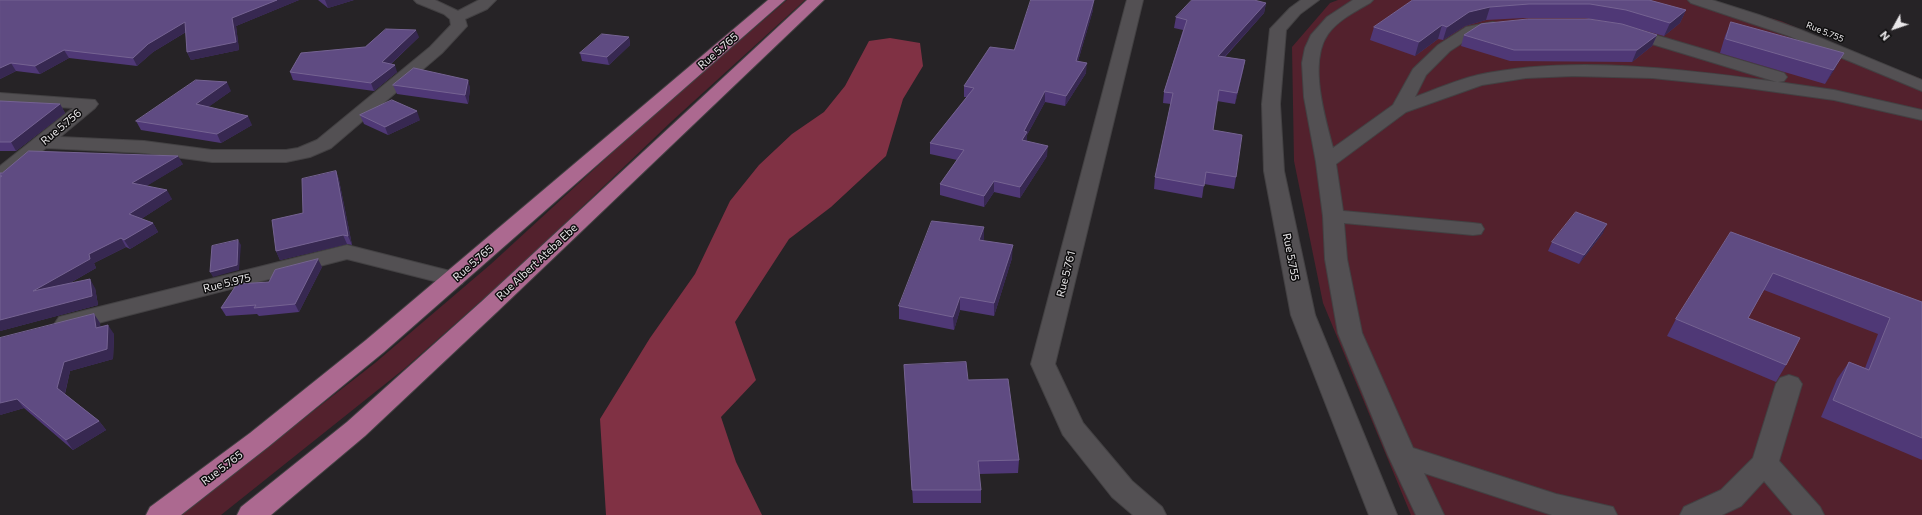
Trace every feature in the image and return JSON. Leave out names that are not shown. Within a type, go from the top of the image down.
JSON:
[{"type":"highway","name":"Rue 5.765","points":[[160,515],[265,435],[375,346],[777,0]]},
{"type":"highway","name":"Rue Albert Ateba Ebe","points":[[251,515],[356,429],[523,275],[775,36],[816,0]]},
{"type":"street","points":[[43,142],[144,147],[212,156],[286,156],[315,149],[324,144],[436,50],[459,26],[457,17],[449,11],[422,0]]},
{"type":"street","points":[[457,17],[482,6],[488,0]]},
{"type":"street","name":"Rue 5.761","points":[[1135,0],[1043,364],[1072,428],[1122,489],[1152,515]]},
{"type":"street","name":"Rue 5.755","points":[[1311,0],[1295,11],[1278,29],[1275,48],[1272,104],[1274,171],[1303,315],[1383,515]]},
{"type":"street","points":[[1365,0],[1346,10],[1319,34],[1311,54],[1312,89],[1326,162],[1333,216],[1336,260],[1350,334],[1402,455],[1430,515]]},
{"type":"street","points":[[1696,0],[1795,33],[1922,86]]},
{"type":"street","name":"Rue 5.755","points":[[1727,0],[1785,16],[1922,70]]},
{"type":"street","points":[[1400,108],[1419,73],[1444,48],[1472,30],[1509,25]]},
{"type":"street","points":[[1613,29],[1742,66],[1834,95],[1922,115]]},
{"type":"street","points":[[1326,162],[1400,108],[1479,80],[1526,73],[1573,71],[1652,73],[1740,82],[1834,95]]},
{"type":"street","name":"Rue 5.756","points":[[0,98],[89,104],[0,176]]},
{"type":"street","points":[[1333,216],[1473,229]]},
{"type":"street","name":"Rue 5.975","points":[[46,328],[347,252],[454,279]]},
{"type":"street","points":[[1694,515],[1732,498],[1765,463],[1789,384]]},
{"type":"street","points":[[1402,455],[1556,505],[1603,515]]},
{"type":"street","points":[[1765,463],[1810,515]]},
{"type":"shaded area","points":[[787,0],[805,0],[672,121],[516,270],[404,369],[221,515],[180,515],[375,363],[491,264],[652,116]]},
{"type":"shaded area","points":[[1338,0],[1704,0],[1781,21],[1922,79],[1922,515],[1411,515],[1323,303],[1294,161],[1292,47],[1330,3]]},
{"type":"shaded area","points":[[890,38],[920,43],[923,66],[903,99],[886,156],[831,207],[789,239],[735,322],[756,380],[721,417],[736,462],[762,515],[606,515],[600,419],[650,338],[695,274],[730,201],[759,165],[792,134],[824,112],[845,86],[869,41]]},
{"type":"building","points":[[0,0],[277,0],[232,18],[236,42],[187,52],[185,22],[148,44],[133,58],[64,50],[35,66],[11,63],[0,68]]},
{"type":"building","points":[[1031,0],[1094,0],[1076,61],[1087,63],[1066,96],[1045,91],[1024,131],[1027,132],[1022,140],[1048,146],[1020,187],[994,181],[984,196],[940,184],[964,150],[930,143],[974,88],[964,86],[990,47],[1014,50]]},
{"type":"building","points":[[1192,0],[1254,0],[1266,3],[1218,56],[1245,60],[1237,93],[1219,90],[1213,130],[1242,135],[1236,177],[1206,172],[1204,186],[1155,177],[1173,93],[1164,92],[1187,20],[1176,17]]},
{"type":"building","points":[[1413,0],[1649,0],[1686,10],[1670,23],[1626,10],[1590,4],[1529,4],[1490,7],[1469,12],[1447,27],[1442,25],[1419,42],[1374,27]]},
{"type":"building","points":[[1528,19],[1589,19],[1622,24],[1657,35],[1637,50],[1514,50],[1464,35],[1481,24]]},
{"type":"building","points":[[1731,22],[1844,53],[1833,70],[1726,39]]},
{"type":"building","points":[[386,29],[416,30],[382,62],[395,65],[371,83],[290,72],[301,53],[365,47]]},
{"type":"building","points":[[602,34],[629,37],[607,57],[580,53]]},
{"type":"building","points":[[414,68],[468,80],[465,95],[393,85]]},
{"type":"building","points":[[196,80],[227,82],[196,104],[248,116],[217,134],[136,121]]},
{"type":"building","points":[[392,100],[417,111],[385,127],[360,115]]},
{"type":"building","points":[[0,101],[60,104],[11,142],[0,142]]},
{"type":"building","points":[[29,151],[178,156],[132,183],[167,190],[129,214],[153,223],[124,240],[121,238],[89,254],[90,259],[33,291],[90,279],[92,296],[0,320],[0,177],[2,176],[0,176],[0,173],[2,173]]},
{"type":"building","points":[[336,171],[348,236],[343,235],[276,251],[272,220],[303,213],[302,179]]},
{"type":"building","points":[[1576,212],[1607,224],[1584,255],[1552,242]]},
{"type":"building","points":[[932,221],[984,227],[979,240],[1013,245],[994,303],[960,297],[953,317],[899,306]]},
{"type":"building","points":[[1731,232],[1922,302],[1922,438],[1833,400],[1849,362],[1869,370],[1890,318],[1773,273],[1748,318],[1800,338],[1786,365],[1676,319]]},
{"type":"building","points":[[238,240],[237,265],[210,272],[212,246]]},
{"type":"building","points":[[318,259],[295,304],[254,308],[256,305],[221,308],[237,284],[269,282],[275,270]]},
{"type":"building","points":[[94,314],[96,328],[108,325],[107,349],[64,362],[57,388],[99,421],[66,440],[17,399],[0,403],[0,338]]},
{"type":"building","points":[[966,362],[968,380],[1008,379],[1019,460],[978,461],[981,490],[912,490],[904,365]]}]
